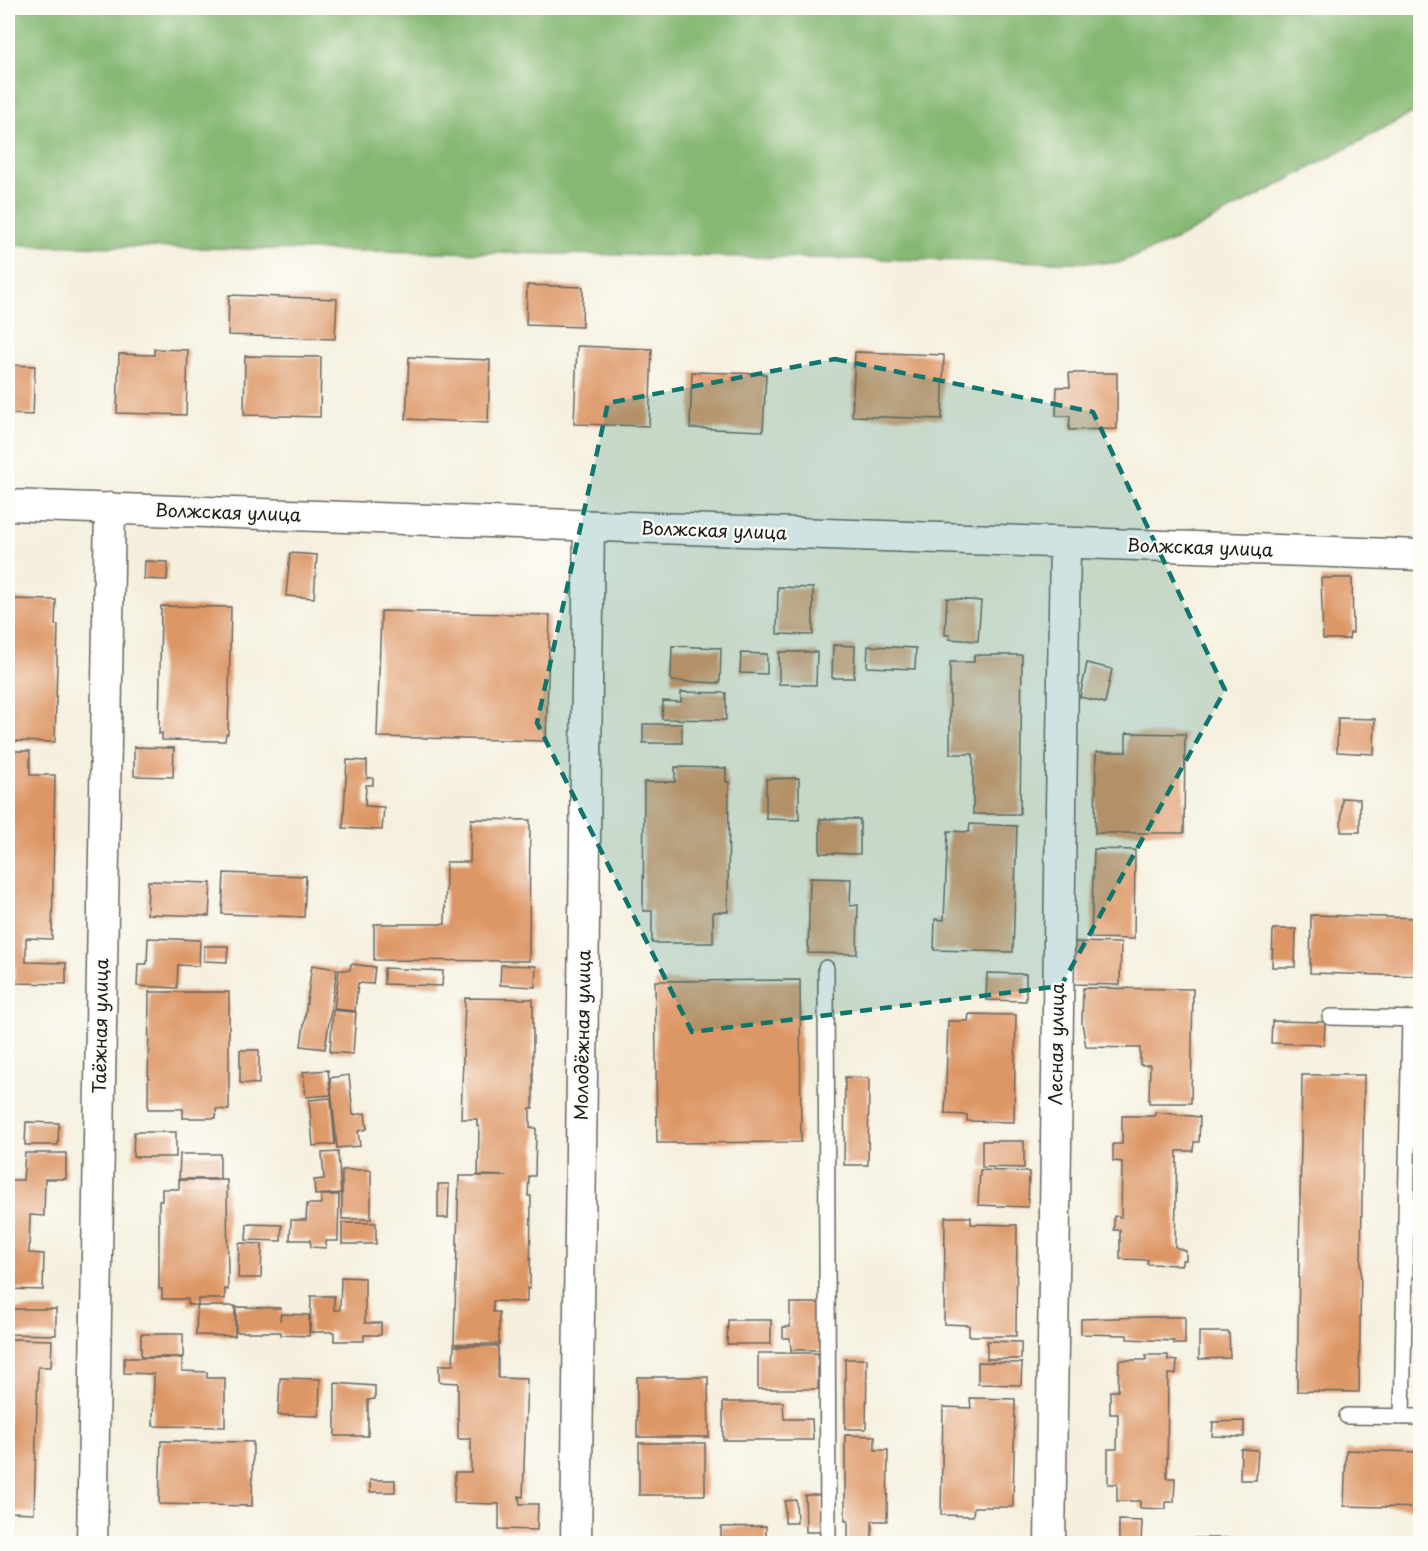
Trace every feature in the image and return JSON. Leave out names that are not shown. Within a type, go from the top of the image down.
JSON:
[{"type":"street","name":"Волжская улица","points":[[8,505],[1420,555]]},
{"type":"street","name":"Таёжная улица","points":[[92,1544],[110,508]]},
{"type":"street","name":"Молодёжная улица","points":[[576,1544],[589,526]]},
{"type":"street","name":"Лесная улица","points":[[1050,1544],[1065,544]]},
{"type":"lane","points":[[826,968],[828,1544]]},
{"type":"lane","points":[[1330,1017],[1415,1019],[1402,1417]]},
{"type":"lane","points":[[1347,1416],[1420,1418]]},
{"type":"highlighted area","points":[[835,359],[1093,412],[1225,690],[1061,986],[692,1032],[537,723],[608,403]]},
{"type":"green space","points":[[8,8],[1420,8],[1420,109],[1175,240],[1118,263],[8,245]]},
{"type":"building","points":[[527,285],[583,287],[582,327],[526,325]]},
{"type":"building","points":[[229,295],[337,299],[335,339],[228,335]]},
{"type":"building","points":[[577,346],[652,349],[649,426],[574,424]]},
{"type":"building","points":[[154,349],[188,350],[186,415],[117,413],[119,354],[154,355]]},
{"type":"building","points":[[855,352],[944,355],[942,419],[852,416]]},
{"type":"building","points":[[245,356],[321,357],[320,417],[244,415]]},
{"type":"building","points":[[409,357],[490,360],[488,423],[406,419]]},
{"type":"building","points":[[8,365],[35,366],[33,415],[8,414]]},
{"type":"building","points":[[692,372],[766,374],[763,431],[690,428]]},
{"type":"building","points":[[1069,373],[1117,373],[1117,429],[1069,430],[1070,416],[1056,416],[1057,387],[1070,387]]},
{"type":"building","points":[[290,553],[317,555],[314,598],[286,596]]},
{"type":"building","points":[[145,561],[168,562],[167,580],[144,579]]},
{"type":"building","points":[[1321,578],[1352,578],[1353,633],[1350,633],[1349,639],[1323,639]]},
{"type":"building","points":[[778,587],[813,588],[813,635],[777,634]]},
{"type":"building","points":[[947,598],[981,601],[978,641],[949,639],[950,635],[945,635]]},
{"type":"building","points":[[8,599],[56,600],[55,625],[58,625],[55,742],[8,741]]},
{"type":"building","points":[[161,606],[231,607],[228,734],[226,734],[225,741],[162,740],[162,733],[159,734]]},
{"type":"building","points":[[381,611],[550,615],[546,741],[377,737]]},
{"type":"building","points":[[833,645],[855,646],[854,678],[832,678]]},
{"type":"building","points":[[672,646],[721,648],[720,683],[671,681]]},
{"type":"building","points":[[868,646],[916,648],[915,669],[867,667]]},
{"type":"building","points":[[779,652],[817,652],[816,685],[779,684]]},
{"type":"building","points":[[741,653],[767,654],[767,674],[740,673]]},
{"type":"building","points":[[974,655],[1022,655],[1020,814],[973,814],[973,754],[950,754],[950,662],[974,662]]},
{"type":"building","points":[[1087,663],[1112,669],[1105,703],[1080,697]]},
{"type":"building","points":[[681,692],[726,693],[726,720],[662,719],[663,701],[681,702]]},
{"type":"building","points":[[1338,718],[1375,719],[1374,754],[1337,752]]},
{"type":"building","points":[[643,724],[682,724],[682,743],[643,743]]},
{"type":"building","points":[[1126,733],[1185,734],[1184,833],[1095,833],[1096,752],[1126,752]]},
{"type":"building","points":[[134,747],[174,748],[173,777],[134,776]]},
{"type":"building","points":[[8,751],[30,751],[30,775],[55,775],[52,939],[26,938],[26,962],[66,963],[66,984],[14,983],[15,966],[8,966]]},
{"type":"building","points":[[347,760],[367,761],[367,778],[373,778],[373,785],[366,785],[365,806],[384,807],[382,830],[343,828]]},
{"type":"building","points":[[675,767],[726,768],[726,782],[729,782],[728,912],[713,912],[713,943],[652,943],[652,911],[643,911],[644,782],[675,782]]},
{"type":"building","points":[[799,778],[799,820],[766,819],[766,779]]},
{"type":"building","points":[[1342,798],[1360,799],[1360,832],[1341,832]]},
{"type":"building","points":[[1418,810],[1420,810],[1420,860],[1418,860]]},
{"type":"building","points":[[471,819],[530,820],[529,961],[374,960],[374,924],[445,924],[446,862],[470,862]]},
{"type":"building","points":[[820,819],[860,819],[860,854],[820,853]]},
{"type":"building","points":[[970,824],[1017,826],[1013,952],[934,950],[935,919],[944,920],[948,831],[969,832]]},
{"type":"building","points":[[1094,849],[1135,850],[1134,939],[1091,938]]},
{"type":"building","points":[[224,873],[306,876],[304,917],[222,914]]},
{"type":"building","points":[[810,878],[851,879],[850,906],[858,905],[857,954],[808,953]]},
{"type":"building","points":[[148,881],[211,883],[209,916],[147,914]]},
{"type":"building","points":[[1311,915],[1420,918],[1420,976],[1310,973]]},
{"type":"building","points":[[1273,929],[1296,929],[1295,967],[1272,967]]},
{"type":"building","points":[[148,938],[200,940],[199,966],[178,965],[177,988],[137,986],[138,964],[147,964]]},
{"type":"building","points":[[1073,942],[1121,943],[1120,985],[1072,984]]},
{"type":"building","points":[[204,946],[228,946],[227,962],[204,961]]},
{"type":"building","points":[[351,964],[375,967],[373,984],[358,983],[355,1011],[334,1009],[339,970],[350,970]]},
{"type":"building","points":[[312,965],[337,969],[325,1049],[301,1046]]},
{"type":"building","points":[[501,965],[536,966],[535,987],[500,985]]},
{"type":"building","points":[[384,968],[443,971],[442,986],[384,984]]},
{"type":"building","points":[[987,973],[1026,974],[1026,1001],[986,1000]]},
{"type":"building","points":[[800,980],[801,1142],[657,1143],[655,981]]},
{"type":"building","points":[[1083,988],[1193,989],[1191,1103],[1149,1103],[1150,1065],[1140,1065],[1140,1048],[1086,1047],[1082,1023]]},
{"type":"building","points":[[149,992],[229,992],[229,1110],[216,1109],[216,1118],[183,1118],[183,1109],[148,1109]]},
{"type":"building","points":[[465,998],[533,999],[533,1108],[530,1108],[530,1128],[536,1128],[535,1176],[529,1176],[528,1196],[531,1196],[530,1289],[527,1288],[527,1302],[493,1301],[493,1312],[499,1312],[499,1344],[454,1344],[459,1176],[507,1176],[478,1175],[479,1126],[477,1126],[477,1119],[461,1119]]},
{"type":"building","points":[[333,1010],[356,1012],[353,1054],[330,1052]]},
{"type":"building","points":[[969,1014],[1016,1015],[1014,1122],[967,1121],[967,1115],[945,1114],[948,1021],[968,1021]]},
{"type":"building","points":[[1272,1021],[1325,1022],[1324,1045],[1271,1043]]},
{"type":"building","points":[[240,1050],[259,1050],[259,1084],[240,1083]]},
{"type":"building","points":[[328,1070],[331,1095],[306,1097],[303,1072]]},
{"type":"building","points":[[349,1075],[353,1115],[365,1113],[367,1129],[358,1131],[360,1146],[337,1148],[330,1078]]},
{"type":"building","points":[[1302,1075],[1364,1075],[1359,1392],[1297,1391]]},
{"type":"building","points":[[845,1077],[869,1078],[868,1165],[844,1165]]},
{"type":"building","points":[[331,1098],[335,1144],[313,1146],[309,1100]]},
{"type":"building","points":[[1155,1112],[1200,1117],[1199,1142],[1194,1142],[1193,1151],[1177,1151],[1175,1247],[1186,1251],[1186,1260],[1182,1260],[1182,1265],[1147,1264],[1148,1260],[1120,1259],[1120,1230],[1114,1230],[1114,1216],[1121,1217],[1122,1162],[1113,1161],[1113,1144],[1122,1144],[1122,1116],[1155,1116]]},
{"type":"building","points":[[26,1122],[59,1123],[58,1145],[25,1145]]},
{"type":"building","points":[[134,1132],[176,1132],[176,1157],[133,1157]]},
{"type":"building","points":[[982,1141],[1024,1141],[1024,1168],[982,1167]]},
{"type":"building","points":[[338,1152],[341,1193],[315,1195],[314,1180],[324,1179],[322,1153]]},
{"type":"building","points":[[25,1153],[66,1153],[66,1179],[45,1179],[44,1216],[30,1215],[29,1253],[44,1254],[43,1290],[8,1289],[8,1180],[23,1180]]},
{"type":"building","points":[[180,1154],[220,1154],[220,1179],[179,1179]]},
{"type":"building","points":[[342,1170],[371,1170],[371,1219],[342,1219]]},
{"type":"building","points":[[980,1170],[1029,1172],[1028,1207],[978,1205]]},
{"type":"building","points":[[179,1180],[227,1180],[228,1290],[225,1289],[225,1299],[198,1299],[198,1305],[188,1305],[188,1299],[162,1299],[162,1289],[159,1289],[159,1201],[162,1201],[162,1189],[179,1189]]},
{"type":"building","points":[[438,1184],[449,1184],[448,1218],[438,1218]]},
{"type":"building","points":[[321,1195],[339,1195],[338,1241],[326,1241],[326,1248],[311,1247],[310,1240],[290,1240],[291,1220],[306,1220],[307,1204],[321,1204]]},
{"type":"building","points":[[945,1217],[971,1217],[971,1224],[1017,1225],[1016,1336],[969,1336],[969,1325],[944,1324]]},
{"type":"building","points":[[342,1223],[376,1223],[376,1244],[342,1244]]},
{"type":"building","points":[[247,1224],[282,1225],[281,1241],[246,1240]]},
{"type":"building","points":[[239,1243],[262,1244],[261,1278],[238,1278]]},
{"type":"building","points":[[341,1277],[365,1278],[365,1323],[381,1323],[381,1335],[364,1335],[364,1341],[334,1341],[334,1332],[310,1332],[311,1296],[334,1296],[334,1310],[340,1310]]},
{"type":"building","points":[[790,1303],[821,1303],[822,1350],[791,1350],[790,1338],[783,1338],[783,1327],[790,1327]]},
{"type":"building","points":[[197,1306],[235,1306],[235,1336],[196,1335]]},
{"type":"building","points":[[236,1307],[281,1308],[280,1321],[281,1314],[309,1315],[309,1336],[281,1335],[281,1332],[236,1332]]},
{"type":"building","points":[[8,1309],[56,1309],[56,1335],[8,1334]]},
{"type":"building","points":[[1185,1317],[1185,1344],[1174,1344],[1174,1341],[1127,1339],[1127,1335],[1081,1334],[1081,1319]]},
{"type":"building","points":[[728,1320],[771,1320],[771,1344],[727,1344]]},
{"type":"building","points":[[1199,1332],[1229,1332],[1230,1358],[1199,1359]]},
{"type":"building","points":[[141,1334],[183,1334],[183,1357],[141,1357]]},
{"type":"building","points":[[8,1339],[52,1340],[51,1367],[38,1367],[34,1513],[8,1512]]},
{"type":"building","points":[[987,1341],[1021,1342],[1021,1359],[987,1359]]},
{"type":"building","points":[[454,1346],[498,1346],[498,1378],[527,1379],[523,1497],[519,1496],[520,1504],[538,1504],[537,1530],[499,1529],[499,1504],[454,1503],[455,1472],[471,1472],[471,1439],[458,1439],[458,1383],[439,1382],[439,1365],[453,1365]]},
{"type":"building","points":[[758,1353],[818,1353],[818,1389],[758,1389]]},
{"type":"building","points":[[1146,1355],[1168,1355],[1168,1360],[1177,1361],[1176,1374],[1168,1374],[1167,1478],[1175,1478],[1174,1502],[1166,1502],[1166,1509],[1140,1508],[1140,1501],[1117,1501],[1117,1484],[1108,1484],[1108,1449],[1117,1449],[1118,1414],[1110,1414],[1110,1391],[1118,1391],[1119,1360],[1146,1360]]},
{"type":"building","points":[[124,1358],[182,1358],[182,1371],[207,1372],[207,1378],[225,1378],[225,1427],[153,1426],[154,1374],[124,1373]]},
{"type":"building","points":[[845,1359],[867,1359],[866,1429],[845,1429]]},
{"type":"building","points":[[978,1362],[1022,1363],[1021,1385],[978,1384]]},
{"type":"building","points":[[637,1377],[708,1377],[709,1437],[637,1437]]},
{"type":"building","points":[[280,1378],[320,1379],[319,1416],[278,1415]]},
{"type":"building","points":[[335,1383],[375,1386],[375,1399],[368,1400],[368,1436],[335,1436]]},
{"type":"building","points":[[970,1398],[1015,1399],[1013,1507],[974,1507],[973,1516],[941,1515],[943,1407],[971,1408]]},
{"type":"building","points":[[723,1402],[783,1402],[784,1419],[812,1419],[813,1440],[723,1440]]},
{"type":"building","points":[[1244,1421],[1244,1437],[1212,1436],[1213,1422]]},
{"type":"building","points":[[845,1435],[875,1436],[875,1450],[888,1450],[887,1521],[872,1521],[872,1544],[848,1544],[848,1521],[845,1521]]},
{"type":"building","points":[[161,1441],[253,1442],[252,1506],[159,1504]]},
{"type":"building","points":[[639,1443],[705,1443],[705,1495],[639,1495]]},
{"type":"building","points":[[1241,1449],[1258,1450],[1256,1480],[1240,1480]]},
{"type":"building","points":[[1346,1450],[1420,1452],[1420,1508],[1344,1506]]},
{"type":"building","points":[[370,1480],[395,1480],[395,1492],[370,1492]]},
{"type":"building","points":[[805,1495],[822,1495],[823,1532],[806,1532]]},
{"type":"building","points":[[796,1500],[797,1523],[785,1523],[785,1501]]},
{"type":"building","points":[[1119,1520],[1142,1521],[1141,1543],[1119,1542]]},
{"type":"building","points":[[766,1526],[766,1544],[721,1544],[721,1527]]},
{"type":"building","points":[[1194,1538],[1230,1538],[1230,1544],[1194,1544]]}]
